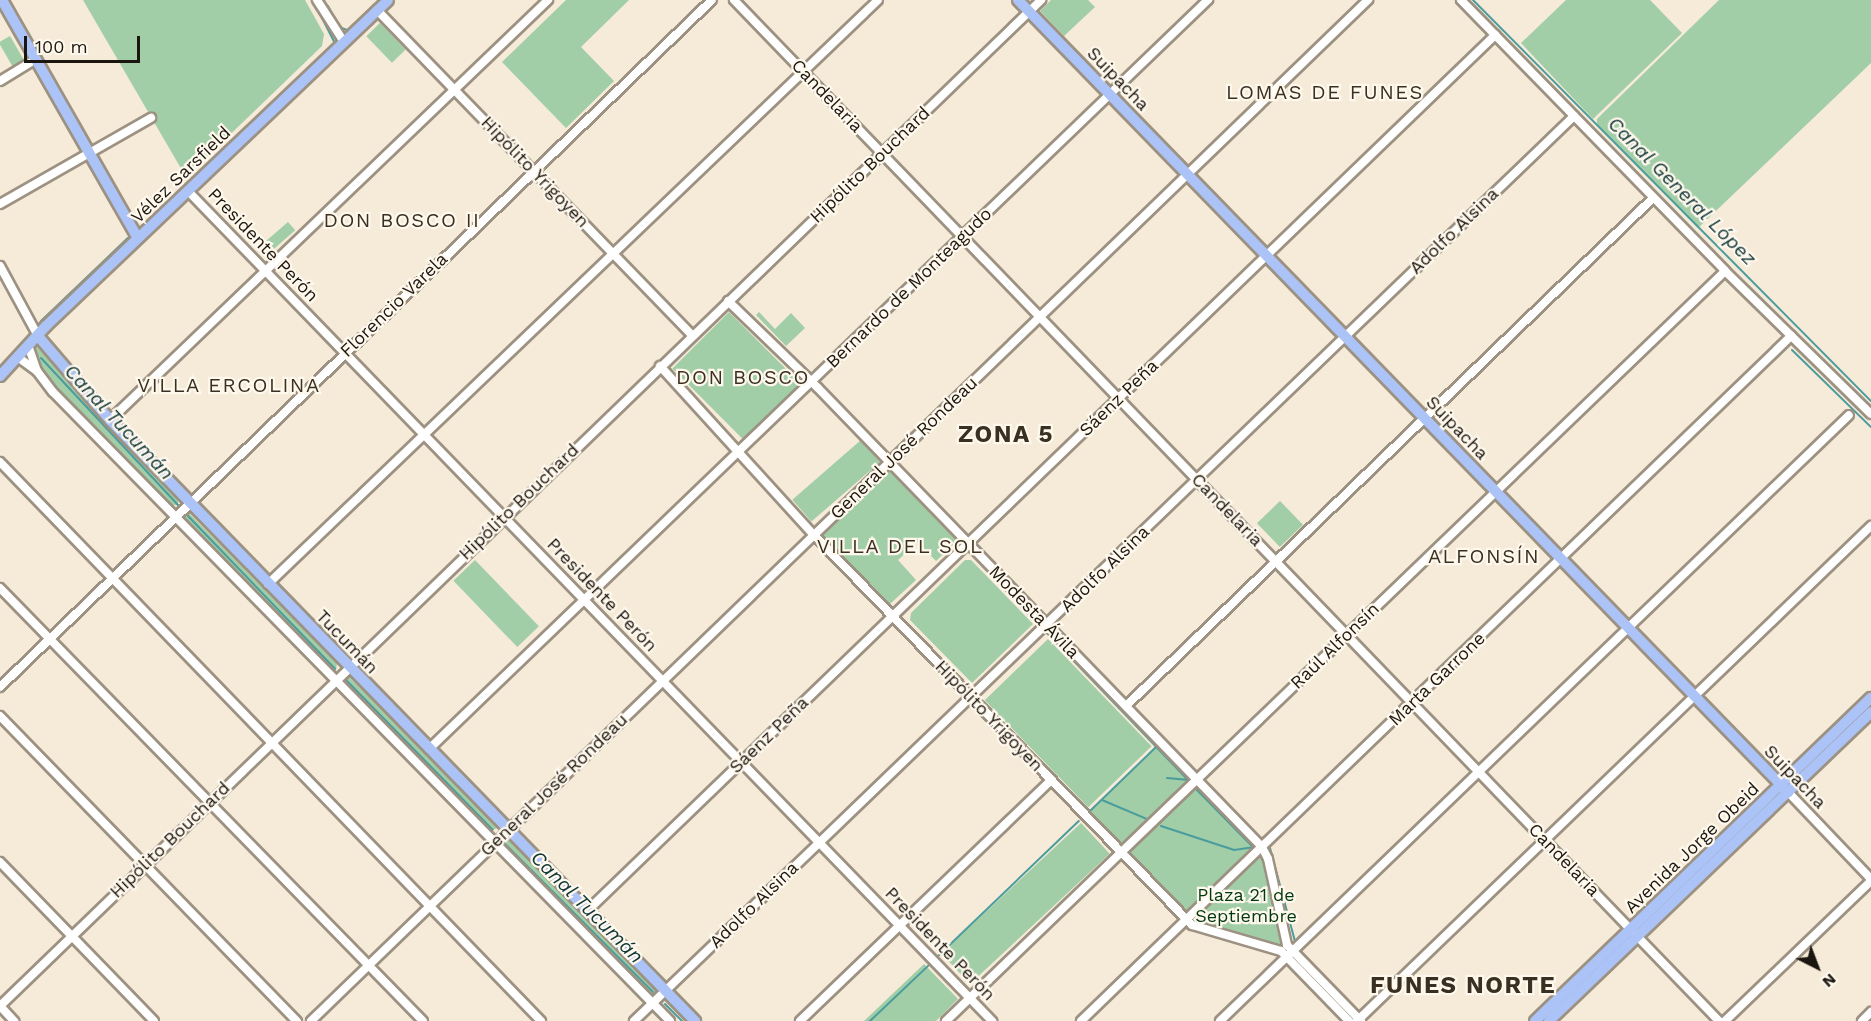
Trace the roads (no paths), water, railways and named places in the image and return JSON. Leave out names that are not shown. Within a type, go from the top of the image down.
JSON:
[{"type":"main road","points":[[2,0],[138,238]]},
{"type":"main road","name":"Vélez Sarsfield","points":[[0,376],[138,238],[388,0]]},
{"type":"main road","name":"Suipacha","points":[[1018,0],[1784,788]]},
{"type":"main road","name":"Tucumán","points":[[38,336],[110,420],[695,1021]]},
{"type":"main road","name":"Avenida Jorge Obeid","points":[[1549,1021],[1634,933],[1784,788],[1871,698]]},
{"type":"main road","name":"Avenida Jorge Obeid","points":[[1784,788],[1871,712]]},
{"type":"main road","name":"Avenida Jorge Obeid","points":[[1535,1021],[1634,933]]},
{"type":"street","points":[[317,0],[344,42]]},
{"type":"street","points":[[110,420],[548,0]]},
{"type":"street","name":"Florencio Varela","points":[[0,687],[712,0]]},
{"type":"street","name":"Candelaria","points":[[734,0],[1719,1021]]},
{"type":"street","points":[[268,584],[878,0]]},
{"type":"street","name":"Hipólito Bouchard","points":[[0,1006],[503,517],[1041,0]]},
{"type":"street","name":"Bernardo de Monteagudo","points":[[429,749],[1208,0]]},
{"type":"street","name":"General José Rondeau","points":[[311,1021],[507,829],[1368,0]]},
{"type":"street","points":[[1461,0],[1725,271],[1871,414]]},
{"type":"street","name":"Hipólito Yrigoyen","points":[[377,10],[692,335]]},
{"type":"street","name":"Sáenz Peña","points":[[587,911],[1495,35]]},
{"type":"street","points":[[0,81],[36,60]]},
{"type":"street","name":"Adolfo Alsina","points":[[634,1021],[1574,116]]},
{"type":"street","points":[[0,204],[151,118]]},
{"type":"street","name":"Presidente Perón","points":[[188,191],[992,1021]]},
{"type":"street","points":[[1125,706],[1653,198]]},
{"type":"street","name":"Tucumán","points":[[0,266],[38,336]]},
{"type":"street","name":"Raúl Alfonsín","points":[[946,1021],[1725,271]]},
{"type":"street","name":"Modesta Ávila","points":[[728,300],[889,462],[1262,847],[1268,859],[1289,953]]},
{"type":"street","name":"Marta Garrone","points":[[1081,1021],[1791,336]]},
{"type":"street","name":"Tucumán","points":[[28,348],[37,371],[53,392],[670,1021]]},
{"type":"street","name":"Tucumán","points":[[19,358],[37,371]]},
{"type":"street","name":"Hipólito Yrigoyen","points":[[660,366],[814,535],[1187,920],[1202,929],[1289,953],[1359,1020]]},
{"type":"street","points":[[1220,1021],[1849,416]]},
{"type":"street","points":[[0,462],[541,1021]]},
{"type":"street","points":[[1359,1020],[1871,526]]},
{"type":"street","points":[[0,588],[423,1021]]},
{"type":"street","points":[[0,716],[297,1021]]},
{"type":"street","points":[[800,1021],[1051,780]]},
{"type":"street","name":"Suipacha","points":[[1784,788],[1871,880]]},
{"type":"street","points":[[0,862],[154,1021]]},
{"type":"street","points":[[1725,1021],[1871,880]]},
{"type":"street","name":"Hipólito Yrigoyen","points":[[1289,953],[1349,1021]]},
{"type":"street","points":[[0,1006],[14,1021]]},
{"type":"street","points":[[1862,1021],[1871,1012]]},
{"type":"waterway","name":"Canal General López","points":[[1473,0],[1871,401]]},
{"type":"waterway","points":[[328,6],[339,27],[350,31]]},
{"type":"waterway","points":[[319,12],[335,43]]},
{"type":"waterway","points":[[41,321],[128,238]]},
{"type":"waterway","name":"Canal General López","points":[[1792,350],[1871,427]]},
{"type":"waterway","name":"Canal Tucumán","points":[[41,358],[178,505]]},
{"type":"waterway","name":"Canal Tucumán","points":[[188,516],[335,669]]},
{"type":"waterway","points":[[1047,633],[1187,779]]},
{"type":"waterway","name":"Canal Tucumán","points":[[345,679],[493,830]]},
{"type":"waterway","points":[[1090,811],[1157,746]]},
{"type":"waterway","points":[[1167,778],[1189,780]]},
{"type":"waterway","points":[[1195,788],[1253,847]]},
{"type":"waterway","points":[[1102,800],[1147,819]]},
{"type":"waterway","points":[[938,956],[1079,821]]},
{"type":"waterway","points":[[1161,826],[1234,850],[1255,847]]},
{"type":"waterway","name":"Canal Tucumán","points":[[503,842],[653,992]]},
{"type":"waterway","points":[[1270,848],[1295,941]]},
{"type":"waterway","points":[[870,1021],[930,964]]},
{"type":"waterway","name":"Canal Tucumán","points":[[665,1004],[682,1021]]},
{"type":"district","name":"LOMAS DE FUNES","points":[[1325,92]]},
{"type":"district","name":"DON BOSCO II","points":[[402,220]]},
{"type":"district","name":"DON BOSCO","points":[[743,377]]},
{"type":"district","name":"VILLA ERCOLINA","points":[[229,385]]},
{"type":"district","name":"ZONA 5","points":[[1006,435]]},
{"type":"district","name":"VILLA DEL SOL","points":[[900,546]]},
{"type":"district","name":"ALFONSÍN","points":[[1484,556]]},
{"type":"district","name":"FUNES NORTE","points":[[1463,986]]},
{"type":"park label","name":"Plaza 21 de Septiembre","points":[[1246,906]]}]
